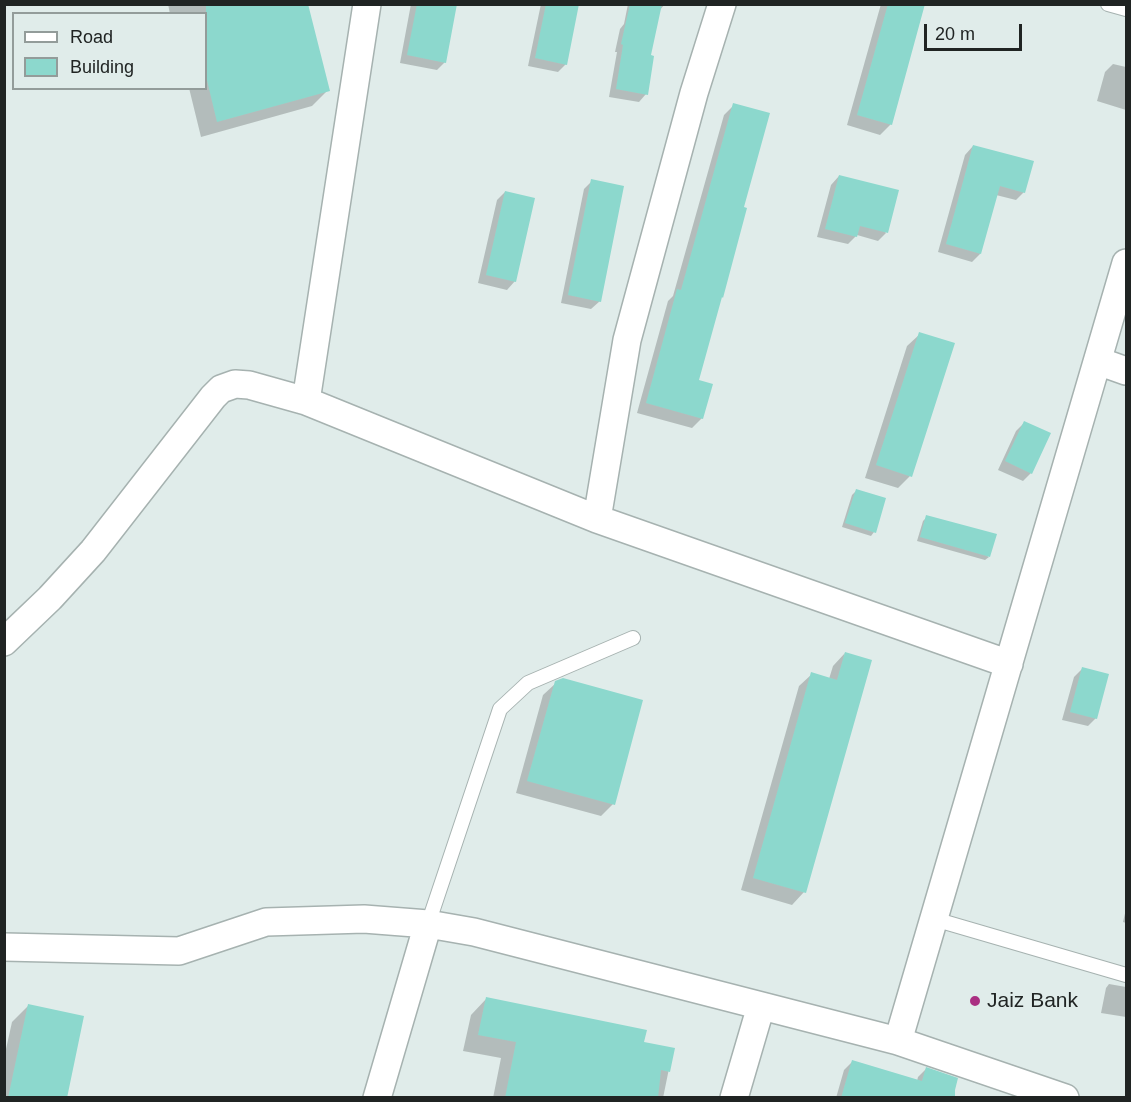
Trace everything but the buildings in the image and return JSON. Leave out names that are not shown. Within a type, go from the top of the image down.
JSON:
[{"type":"street","points":[[306,401],[367,4]]},
{"type":"street","points":[[597,519],[627,340],[694,93],[722,4]]},
{"type":"street","points":[[898,1041],[1126,263]]},
{"type":"street","points":[[1098,361],[1126,371]]},
{"type":"street","points":[[4,642],[50,598],[93,551],[213,397],[221,389],[235,384],[249,385],[306,401],[597,519],[1009,664]]},
{"type":"street","points":[[4,947],[179,951],[266,922],[364,919],[428,924],[474,932],[898,1041],[1065,1098]]},
{"type":"street","points":[[377,1098],[428,924]]},
{"type":"street","points":[[734,1098],[760,1006]]},
{"type":"lane","points":[[1108,4],[1126,9]]},
{"type":"lane","points":[[428,924],[500,709],[528,683],[633,638]]},
{"type":"lane","points":[[934,919],[1126,975]]},
{"type":"place","name":"Jaiz Bank","points":[[975,1001]]}]
